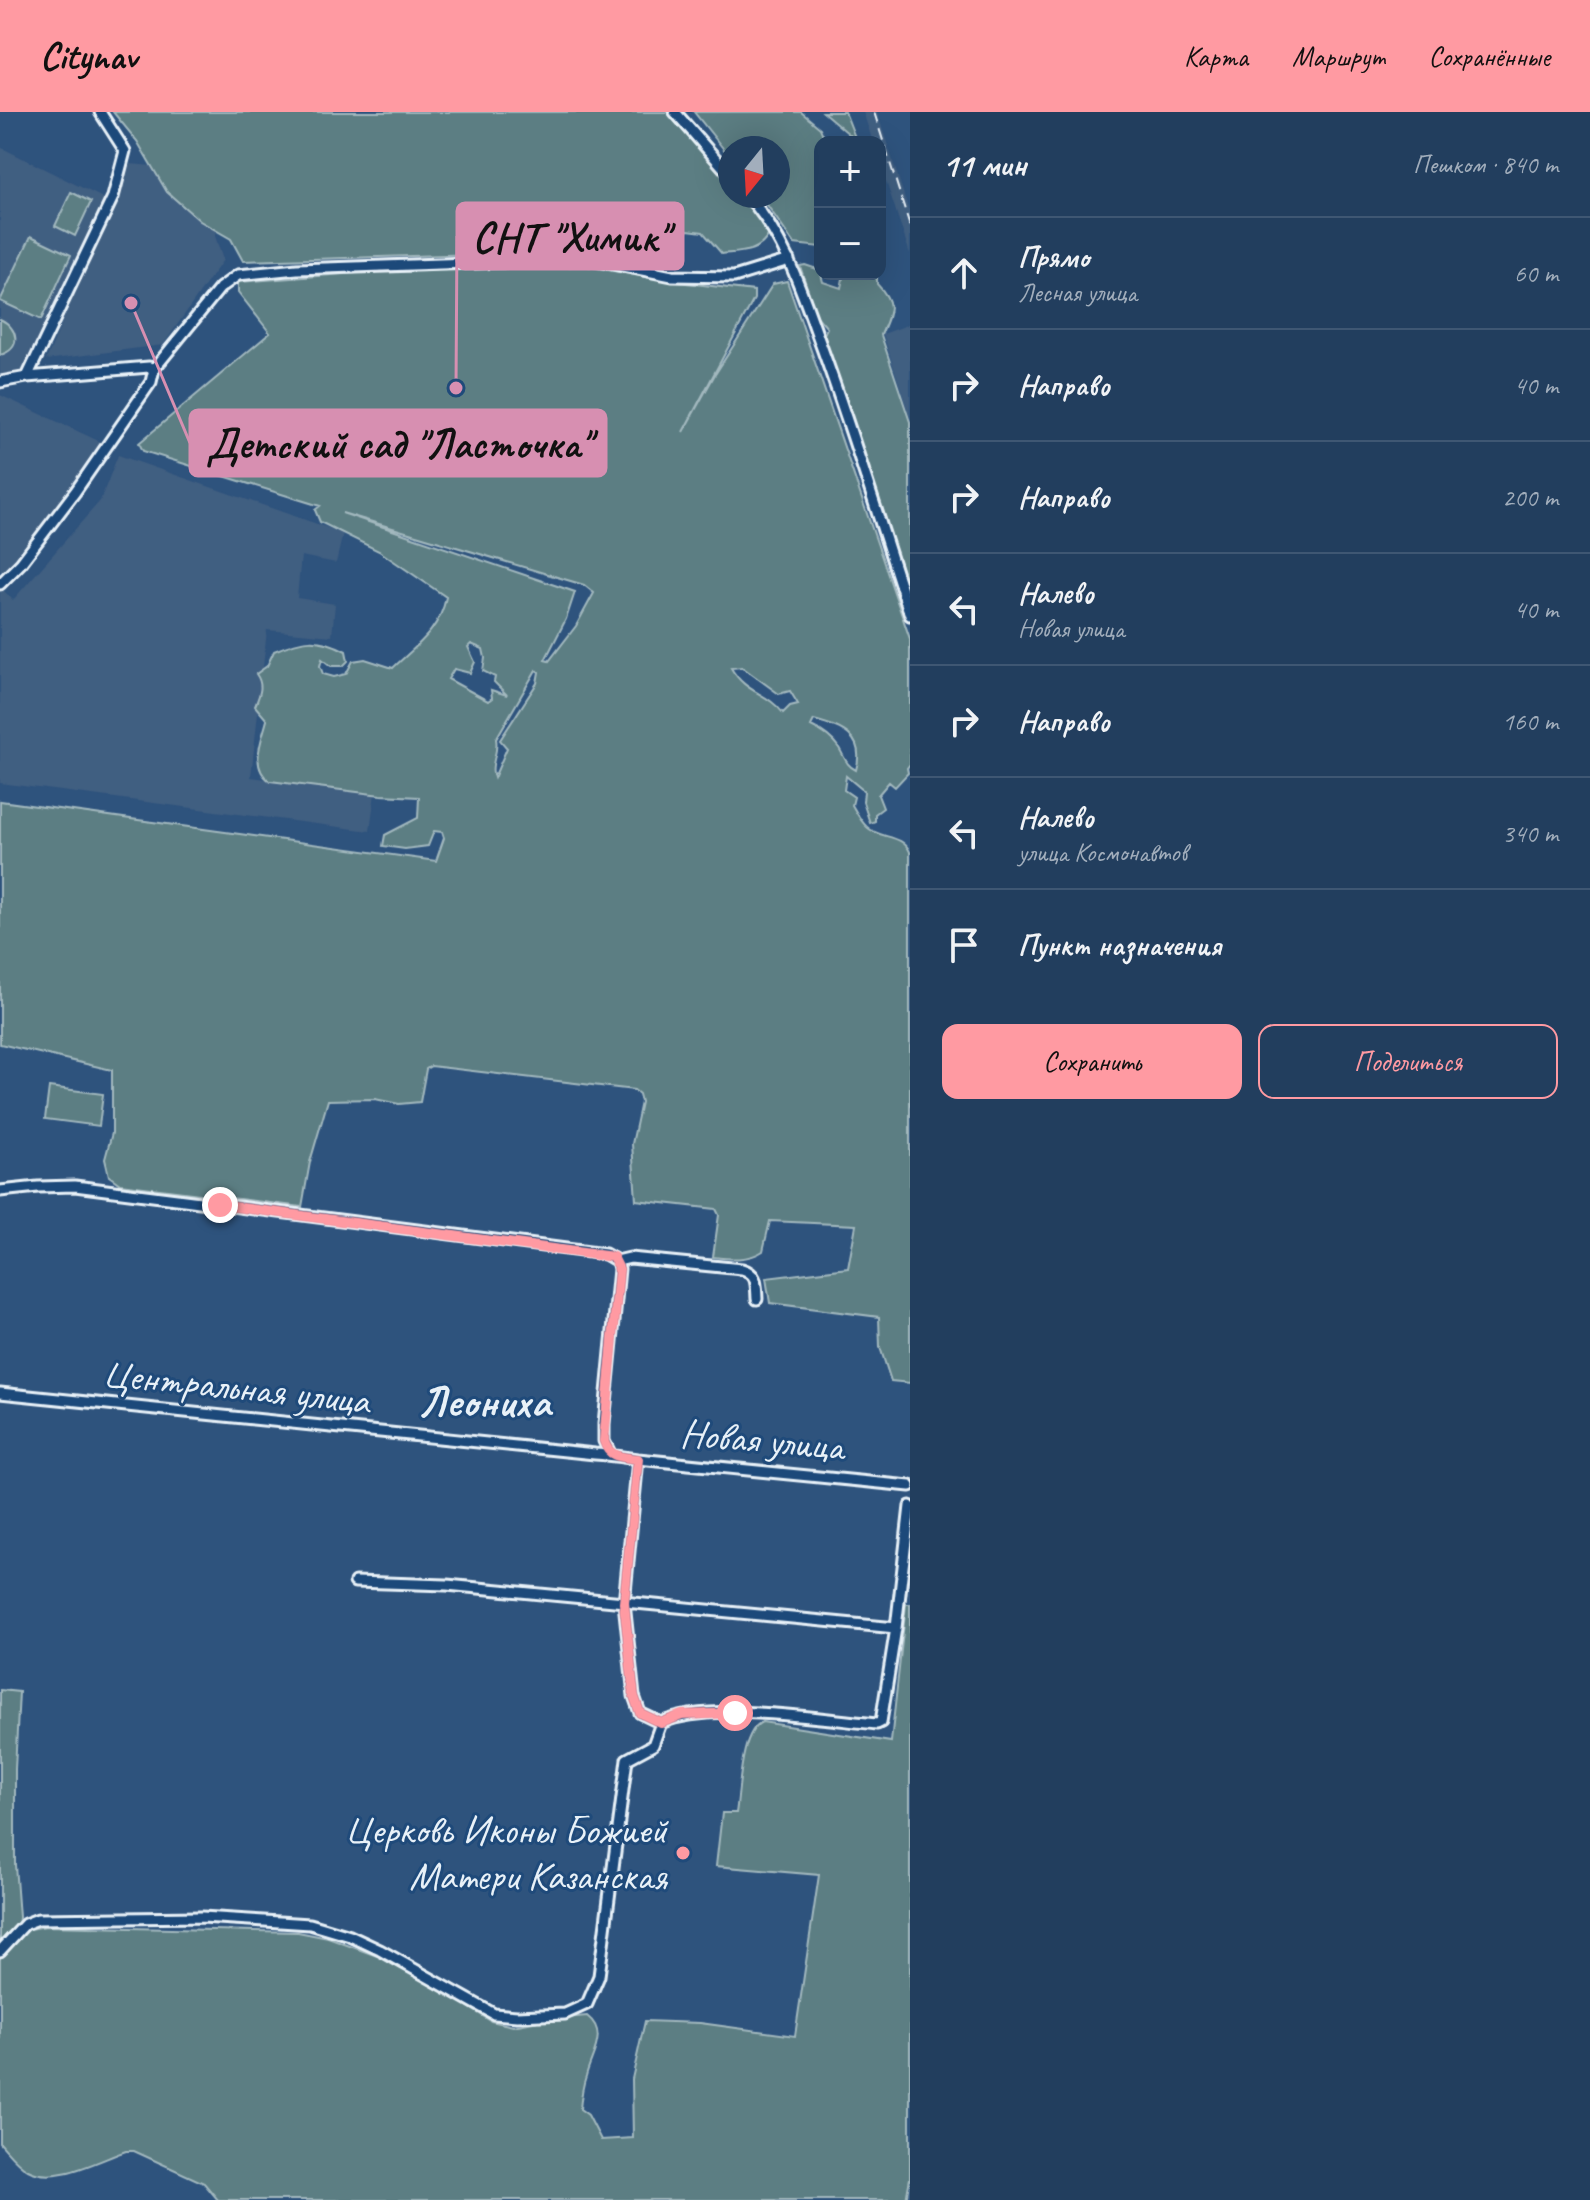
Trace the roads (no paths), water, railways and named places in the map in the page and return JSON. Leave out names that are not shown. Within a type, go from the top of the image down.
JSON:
[{"type":"street","points":[[27,377],[113,197],[125,151],[100,112]]},
{"type":"street","points":[[675,112],[718,161]]},
{"type":"street","points":[[758,208],[769,221],[789,260],[837,391],[910,615]]},
{"type":"street","points":[[0,584],[21,563],[75,492],[151,382],[154,369],[220,288],[238,275],[297,269],[588,259],[672,276],[734,277],[789,260]]},
{"type":"street","points":[[0,382],[27,377],[154,369]]},
{"type":"street","points":[[0,1191],[75,1186],[605,1254],[617,1261],[630,1258],[742,1269],[756,1278],[757,1299]]},
{"type":"street","points":[[610,1453],[604,1441],[604,1424],[617,1261]]},
{"type":"street","name":"Центральная улица","points":[[0,1393],[595,1454],[610,1453]]},
{"type":"street","name":"Новая улица","points":[[610,1453],[638,1459],[910,1486]]},
{"type":"street","points":[[638,1459],[624,1603],[634,1696],[640,1713],[661,1723],[682,1715],[735,1713],[877,1724],[883,1718],[910,1506]]},
{"type":"street","points":[[355,1582],[447,1585],[896,1628]]},
{"type":"street","points":[[0,1951],[25,1924],[38,1919],[202,1917],[310,1924],[350,1936],[380,1950],[494,2014],[565,2014],[587,2004],[599,1976],[627,1759],[653,1745],[661,1723]]},
{"type":"railway","points":[[874,112],[910,226]]},
{"type":"place","name":"Детский сад \"Ласточка\"","points":[[131,303]]},
{"type":"place","name":"СНТ \"Химик\"","points":[[456,388]]},
{"type":"place","name":"Церковь Иконы Божией Матери Казанская","points":[[683,1853]]},
{"type":"district","name":"Леониха","points":[[484,1401]]}]
